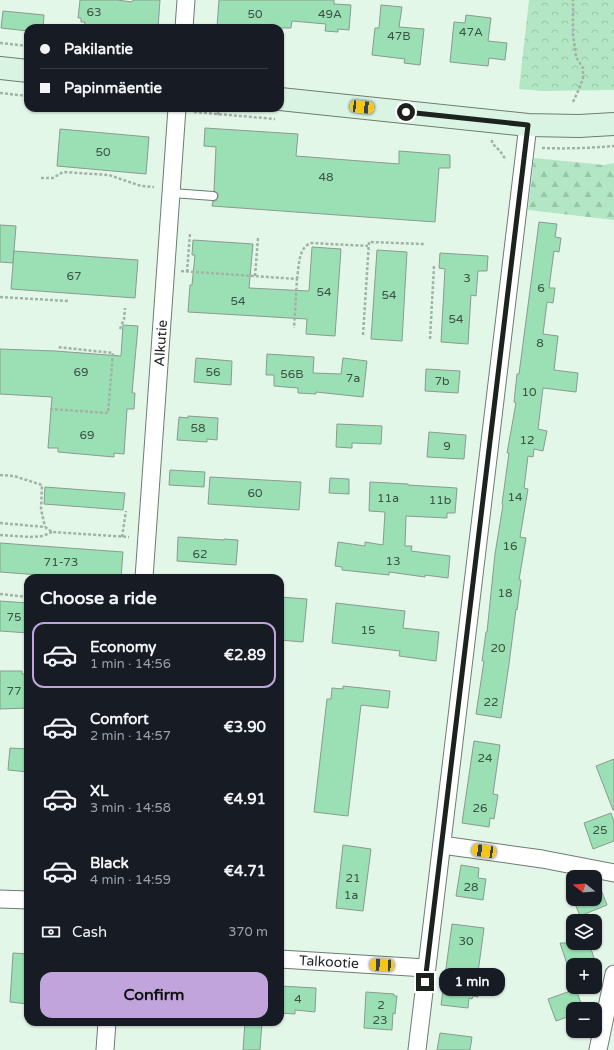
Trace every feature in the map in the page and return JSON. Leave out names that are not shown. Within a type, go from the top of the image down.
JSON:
[{"type":"main road","points":[[0,68],[24,71]]},
{"type":"main road","points":[[284,99],[528,125],[579,126],[614,124]]},
{"type":"street","points":[[184,24],[186,0]]},
{"type":"street","name":"Alkutie","points":[[144,574],[177,112]]},
{"type":"street","points":[[417,1050],[528,125]]},
{"type":"street","points":[[442,844],[542,859],[614,873]]},
{"type":"street","points":[[0,899],[24,900]]},
{"type":"street","name":"Talkootie","points":[[284,959],[426,968]]},
{"type":"street","points":[[598,1050],[614,974]]},
{"type":"street","points":[[105,1050],[107,1026]]},
{"type":"lane","points":[[172,191],[213,196]]},
{"type":"path","points":[[572,102],[583,78],[583,68],[576,57],[574,42],[573,0]]},
{"type":"path","points":[[0,43],[24,46]]},
{"type":"path","points":[[0,93],[24,96]]},
{"type":"path","points":[[40,178],[53,178],[63,172],[109,175],[141,186],[172,191]]},
{"type":"path","points":[[187,272],[190,234]]},
{"type":"path","points":[[255,276],[258,238]]},
{"type":"path","points":[[363,335],[369,242],[424,244]]},
{"type":"path","points":[[294,328],[297,279],[301,254],[305,246],[312,243],[368,246]]},
{"type":"path","points":[[430,339],[434,266]]},
{"type":"path","points":[[166,270],[297,279]]},
{"type":"path","points":[[0,297],[68,301]]},
{"type":"path","points":[[120,329],[124,319],[125,308]]},
{"type":"path","points":[[50,408],[108,413],[113,353],[57,347]]},
{"type":"path","points":[[0,475],[14,476],[42,485],[41,509],[45,526]]},
{"type":"path","points":[[122,537],[126,511]]},
{"type":"path","points":[[0,522],[45,526],[52,532]]},
{"type":"path","points":[[0,535],[30,537],[43,536],[52,532],[122,537],[147,537]]},
{"type":"path","points":[[0,594],[24,597]]},
{"type":"green space","points":[[529,0],[614,0],[614,90],[542,91],[519,89]]},
{"type":"green space","points":[[534,158],[604,165],[614,163],[614,220],[528,210]]},
{"type":"building","points":[[80,0],[117,0],[132,2],[133,0],[160,0],[158,24],[85,24],[85,22],[81,22],[81,18],[78,18]]},
{"type":"building","points":[[219,0],[334,0],[334,4],[351,5],[349,30],[338,29],[338,32],[325,31],[326,24],[292,21],[291,28],[284,28],[284,24],[217,24]]},
{"type":"building","points":[[381,5],[402,7],[399,27],[424,29],[420,65],[404,63],[405,59],[372,55],[375,28],[379,28]]},
{"type":"building","points":[[3,11],[44,15],[43,24],[24,24],[24,31],[1,28]]},
{"type":"building","points":[[466,15],[491,18],[488,41],[507,43],[505,60],[489,58],[488,66],[450,62],[454,22],[465,23]]},
{"type":"building","points":[[205,128],[298,134],[296,156],[399,164],[399,151],[450,155],[450,168],[439,168],[435,222],[212,206],[213,201],[216,201],[218,197],[218,193],[214,191],[216,147],[204,146]]},
{"type":"building","points":[[60,129],[149,137],[146,174],[57,166]]},
{"type":"building","points":[[539,222],[557,224],[555,237],[561,238],[559,252],[554,251],[549,288],[555,288],[553,303],[547,302],[543,334],[558,336],[554,370],[578,373],[576,392],[543,388],[538,429],[547,431],[543,451],[534,449],[533,457],[528,456],[524,488],[528,489],[520,537],[526,538],[501,718],[476,714],[484,661],[482,661],[487,632],[495,554],[503,505],[509,453],[507,453],[516,403],[514,402],[517,374],[519,374]]},
{"type":"building","points":[[0,225],[16,226],[13,263],[0,262]]},
{"type":"building","points":[[193,240],[253,244],[249,288],[309,291],[312,247],[341,249],[335,336],[306,334],[307,319],[188,312],[190,285],[192,285],[195,255],[192,255]]},
{"type":"building","points":[[377,250],[407,252],[402,341],[371,339]]},
{"type":"building","points":[[14,251],[138,260],[135,298],[11,289]]},
{"type":"building","points":[[440,253],[488,256],[487,271],[478,271],[476,296],[471,295],[468,344],[441,342],[445,269],[439,268]]},
{"type":"building","points":[[123,325],[138,326],[132,393],[135,393],[134,409],[127,409],[124,454],[114,453],[114,457],[58,452],[58,448],[48,448],[52,397],[0,394],[0,349],[121,356]]},
{"type":"building","points":[[267,354],[314,357],[313,373],[341,374],[343,358],[367,361],[363,397],[316,392],[316,394],[298,393],[298,388],[274,386],[274,375],[266,375]]},
{"type":"building","points":[[196,358],[232,361],[231,385],[194,382]]},
{"type":"building","points":[[426,369],[460,371],[458,393],[425,391]]},
{"type":"building","points":[[188,416],[218,418],[217,440],[207,439],[207,442],[177,440],[179,417],[188,418]]},
{"type":"building","points":[[337,424],[382,426],[381,444],[352,443],[352,448],[336,447]]},
{"type":"building","points":[[429,432],[466,435],[464,459],[427,457]]},
{"type":"building","points":[[170,470],[205,472],[204,487],[169,485]]},
{"type":"building","points":[[210,477],[301,482],[299,510],[208,504]]},
{"type":"building","points":[[330,478],[349,479],[349,494],[329,493]]},
{"type":"building","points":[[370,482],[457,488],[455,513],[447,513],[447,518],[406,516],[405,546],[412,546],[411,551],[450,556],[448,578],[425,575],[425,577],[389,572],[389,575],[342,570],[342,567],[335,566],[338,542],[365,546],[365,542],[383,545],[385,512],[369,511]]},
{"type":"building","points":[[45,487],[125,493],[123,510],[44,504]]},
{"type":"building","points":[[178,537],[238,540],[236,565],[177,561]]},
{"type":"building","points":[[0,543],[123,552],[121,574],[26,574],[0,572]]},
{"type":"building","points":[[284,597],[307,599],[303,642],[284,640]]},
{"type":"building","points":[[0,601],[24,603],[24,633],[0,631]]},
{"type":"building","points":[[336,603],[405,611],[403,628],[439,632],[436,661],[399,656],[400,651],[332,643]]},
{"type":"building","points":[[0,671],[22,671],[22,674],[24,674],[24,708],[0,709]]},
{"type":"building","points":[[343,686],[390,691],[388,708],[361,705],[348,816],[314,812],[327,699],[331,699],[332,688],[343,689]]},
{"type":"building","points":[[474,741],[500,745],[493,794],[498,795],[494,819],[490,818],[489,827],[462,823]]},
{"type":"building","points":[[10,748],[24,749],[24,772],[8,770]]},
{"type":"building","points":[[614,759],[614,810],[613,810],[596,766]]},
{"type":"building","points":[[611,813],[614,822],[614,841],[593,849],[584,823]]},
{"type":"building","points":[[343,845],[371,849],[363,911],[336,908]]},
{"type":"building","points":[[461,865],[479,868],[478,878],[486,879],[483,900],[456,896]]},
{"type":"building","points":[[602,892],[607,905],[585,914],[579,914],[576,906],[602,906]]},
{"type":"building","points":[[452,924],[484,928],[477,980],[481,980],[478,997],[473,996],[472,999],[469,998],[468,1008],[441,1005]]},
{"type":"building","points":[[560,943],[566,943],[566,950],[591,950],[594,958],[566,958],[566,961]]},
{"type":"building","points":[[13,953],[24,954],[24,1004],[10,1002]]},
{"type":"building","points":[[284,986],[316,988],[315,1012],[295,1010],[295,1014],[284,1013]]},
{"type":"building","points":[[366,992],[394,994],[394,996],[397,996],[395,1014],[393,1013],[392,1030],[364,1028]]},
{"type":"building","points":[[566,993],[566,994],[578,994],[581,1002],[566,1002],[566,1017],[556,1021],[548,999]]},
{"type":"building","points":[[245,1026],[262,1026],[260,1050],[243,1050]]},
{"type":"building","points":[[440,1033],[472,1037],[470,1050],[437,1050]]},
{"type":"route","points":[[406,112],[528,125],[425,982]]}]
